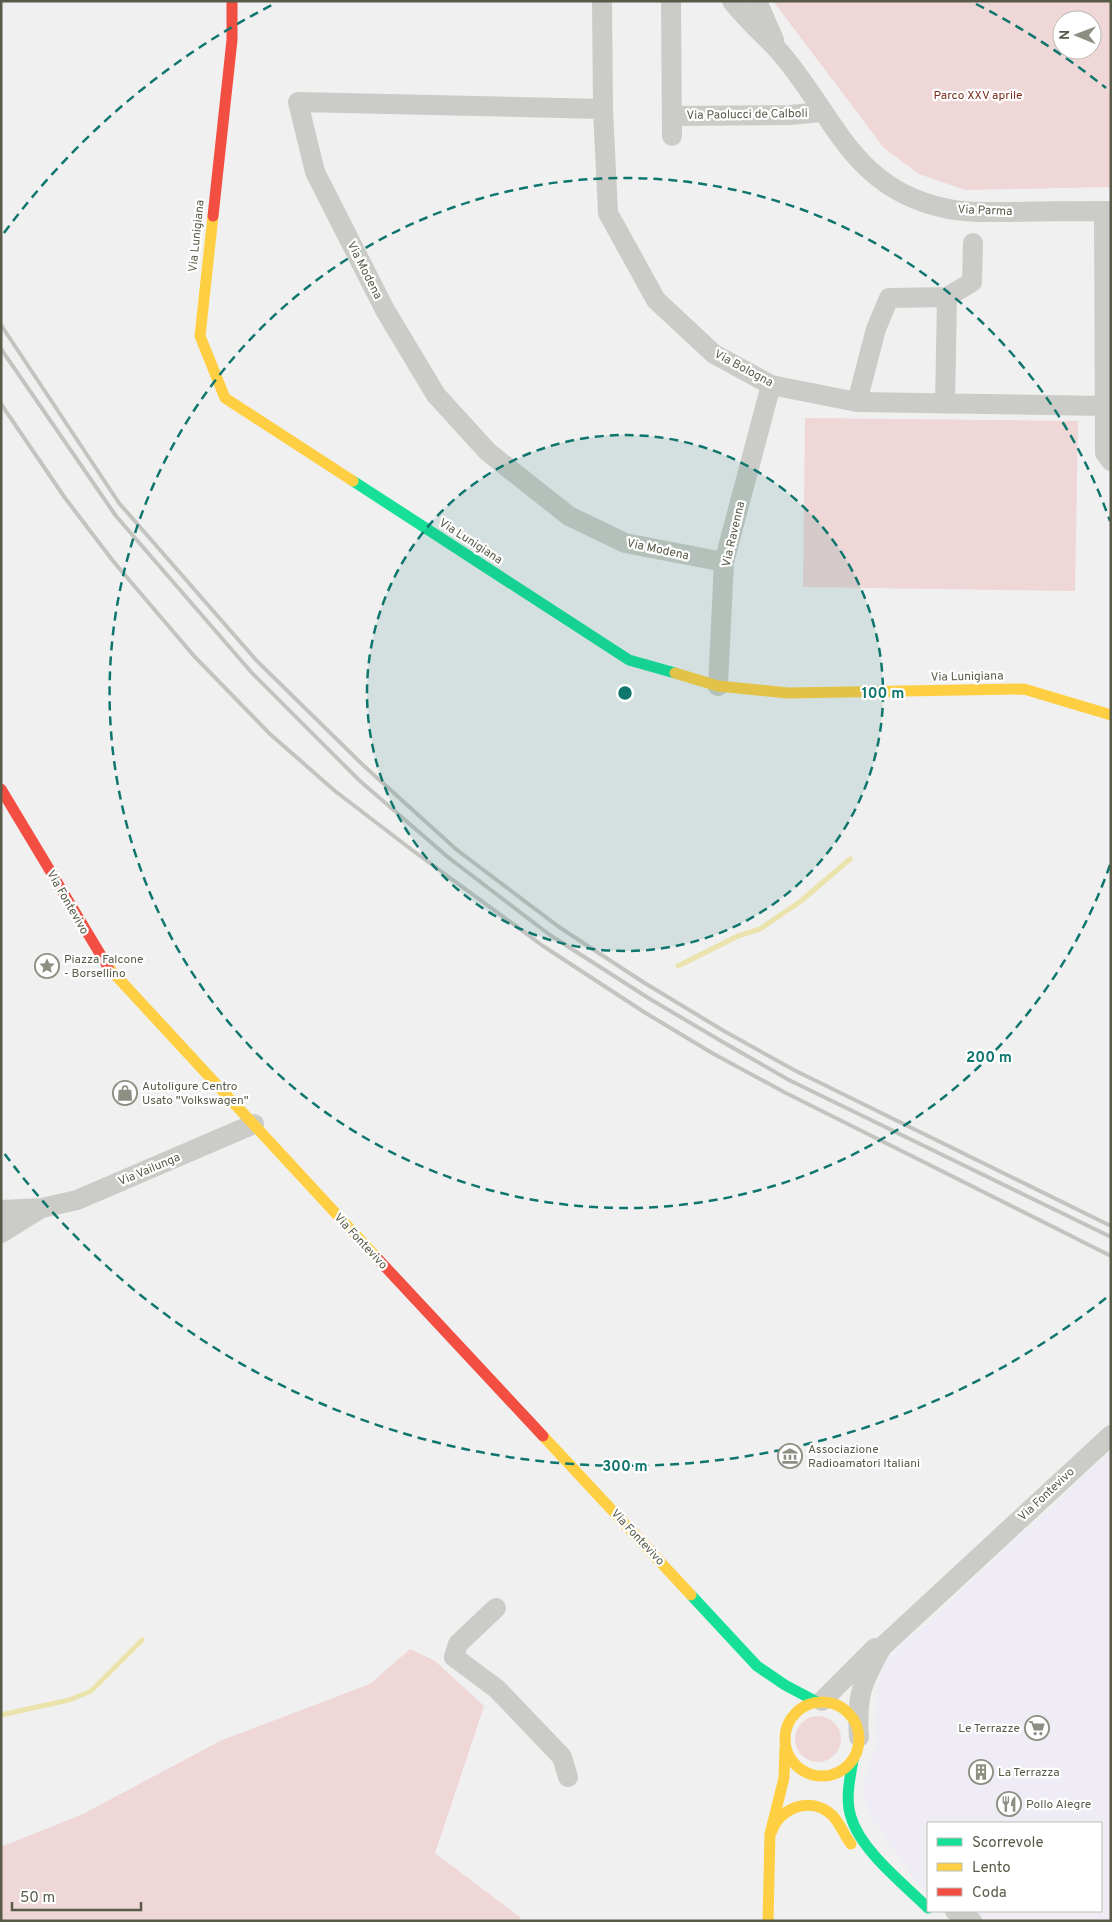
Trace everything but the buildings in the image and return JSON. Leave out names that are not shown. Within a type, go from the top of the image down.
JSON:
[{"type":"street","name":"Via Lunigiana","points":[[232,1],[232,40],[200,336],[225,398],[629,660],[718,686],[788,693],[1024,689],[1111,715]]},
{"type":"street","name":"Via Bologna","points":[[602,1],[603,109],[608,213],[656,300],[714,354],[771,385],[857,402],[1105,406]]},
{"type":"street","points":[[671,1],[672,136]]},
{"type":"street","name":"Via Parma","points":[[732,1],[779,51],[858,160],[882,182],[911,198],[944,208],[972,228],[1108,211]]},
{"type":"street","name":"Via Parma","points":[[757,1],[779,51]]},
{"type":"street","name":"Via Modena","points":[[603,109],[298,102],[315,172],[385,310],[436,395],[488,452],[569,516],[625,543],[724,562]]},
{"type":"street","name":"Via Paolucci de Calboli","points":[[672,116],[790,115],[822,112]]},
{"type":"street","points":[[1108,211],[1105,453],[1111,461]]},
{"type":"street","points":[[857,402],[876,329],[889,298],[947,297],[972,282],[972,228]]},
{"type":"street","points":[[945,404],[947,297]]},
{"type":"street","name":"Via Ravenna","points":[[718,686],[724,562],[771,385]]},
{"type":"street","name":"Via Fontevivo","points":[[1,789],[92,945],[114,976],[254,1124],[757,1666],[771,1690]]},
{"type":"street","name":"Via Vailunga","points":[[1,1210],[42,1208],[77,1200],[254,1124]]},
{"type":"street","name":"Via Vailunga","points":[[1,1233],[42,1208]]},
{"type":"street","name":"Via Fontevivo","points":[[757,1666],[785,1685],[819,1702],[871,1651],[892,1635],[1111,1435]]},
{"type":"street","points":[[496,1608],[458,1644],[454,1657],[497,1689],[562,1757],[568,1777]]},
{"type":"street","name":"Via Fontevivo","points":[[859,1737],[857,1710],[863,1684],[882,1647],[892,1635]]},
{"type":"street","points":[[768,1921],[770,1834],[786,1766],[784,1735],[788,1723],[795,1713],[805,1706],[819,1702],[840,1706],[850,1714],[856,1724],[859,1737],[858,1749],[853,1760],[850,1784],[850,1816]]},
{"type":"street","points":[[784,1712],[788,1723]]},
{"type":"street","points":[[785,1747],[790,1759],[798,1768],[816,1776],[836,1793],[860,1835],[885,1863],[927,1904]]},
{"type":"street","points":[[778,1803],[788,1786],[801,1778],[833,1775],[844,1769],[853,1760]]},
{"type":"street","points":[[770,1834],[777,1819],[784,1812],[794,1808],[812,1806],[821,1808],[833,1816],[847,1839],[860,1854],[867,1859],[885,1863]]},
{"type":"street","points":[[957,1912],[972,1921]]},
{"type":"shaded area","name":"Le Terrazze","points":[[1111,1451],[1111,1921],[953,1921],[945,1912],[1102,1912],[1102,1822],[927,1822],[927,1893],[917,1883],[871,1817],[862,1792],[868,1766],[876,1747],[875,1720],[881,1666]]},
{"type":"green space","name":"Parco XXV aprile","points":[[773,1],[1111,1],[1111,187],[965,190],[919,174],[884,148]]},
{"type":"green space","points":[[805,418],[1078,421],[1075,591],[803,587]]},
{"type":"green space","points":[[410,1649],[435,1661],[484,1706],[435,1853],[521,1918],[517,1921],[1,1921],[1,1847],[83,1814],[222,1740],[370,1684]]},
{"type":"green space","points":[[818,1716],[831,1720],[837,1726],[841,1739],[837,1752],[831,1758],[818,1762],[805,1758],[799,1752],[795,1739],[799,1726],[805,1720]]},
{"type":"waterway","points":[[678,966],[738,936],[760,929],[801,901],[850,859]]},
{"type":"waterway","points":[[1,1715],[69,1700],[91,1691],[142,1640]]},
{"type":"railway","points":[[1,325],[119,503],[256,660],[364,766],[457,850],[559,927],[643,982],[724,1031],[794,1070],[1111,1226]]},
{"type":"railway","points":[[1,349],[116,516],[252,673],[360,781],[449,858],[550,935],[650,999],[789,1080],[1111,1237]]},
{"type":"railway","points":[[1,404],[65,498],[113,561],[194,656],[270,734],[335,791],[543,946],[644,1012],[712,1053],[784,1092],[1111,1256]]},
{"type":"traffic: fast","points":[[353,481],[629,660],[675,673]]},
{"type":"traffic: fast","points":[[691,1595],[757,1666],[785,1685],[817,1702]]},
{"type":"traffic: fast","points":[[853,1760],[848,1803],[856,1830],[884,1866],[927,1907]]},
{"type":"traffic: slow","points":[[213,216],[200,336],[225,398],[353,481]]},
{"type":"traffic: slow","points":[[675,673],[718,686],[788,693],[1024,689],[1111,715]]},
{"type":"traffic: slow","points":[[108,967],[377,1258]]},
{"type":"traffic: slow","points":[[543,1436],[691,1595]]},
{"type":"traffic: slow","points":[[815,1702],[829,1702],[843,1708],[853,1718],[859,1732],[859,1739],[859,1746],[853,1760],[843,1770],[829,1776],[815,1776],[801,1770],[791,1760],[785,1746],[785,1732],[791,1718],[801,1708],[815,1702]]},
{"type":"traffic: slow","points":[[768,1921],[770,1834],[784,1778],[785,1747]]},
{"type":"traffic: slow","points":[[772,1831],[776,1823],[789,1810],[806,1805],[815,1806],[824,1809],[832,1815],[851,1844]]},
{"type":"traffic: jam","points":[[213,216],[232,40],[232,1]]},
{"type":"traffic: jam","points":[[1,789],[108,967]]},
{"type":"traffic: jam","points":[[377,1258],[543,1436]]},
{"type":"place","name":"Piazza Falcone - Borsellino","points":[[47,966]]},
{"type":"place","name":"Autoligure Centro Usato \"Volkswagen\"","points":[[125,1093]]},
{"type":"place","name":"Associazione Radioamatori Italiani","points":[[790,1456]]},
{"type":"place","name":"Le Terrazze","points":[[1037,1728]]},
{"type":"place","name":"La Terrazza","points":[[981,1772]]},
{"type":"place","name":"Pollo Alegre","points":[[1009,1804]]}]
